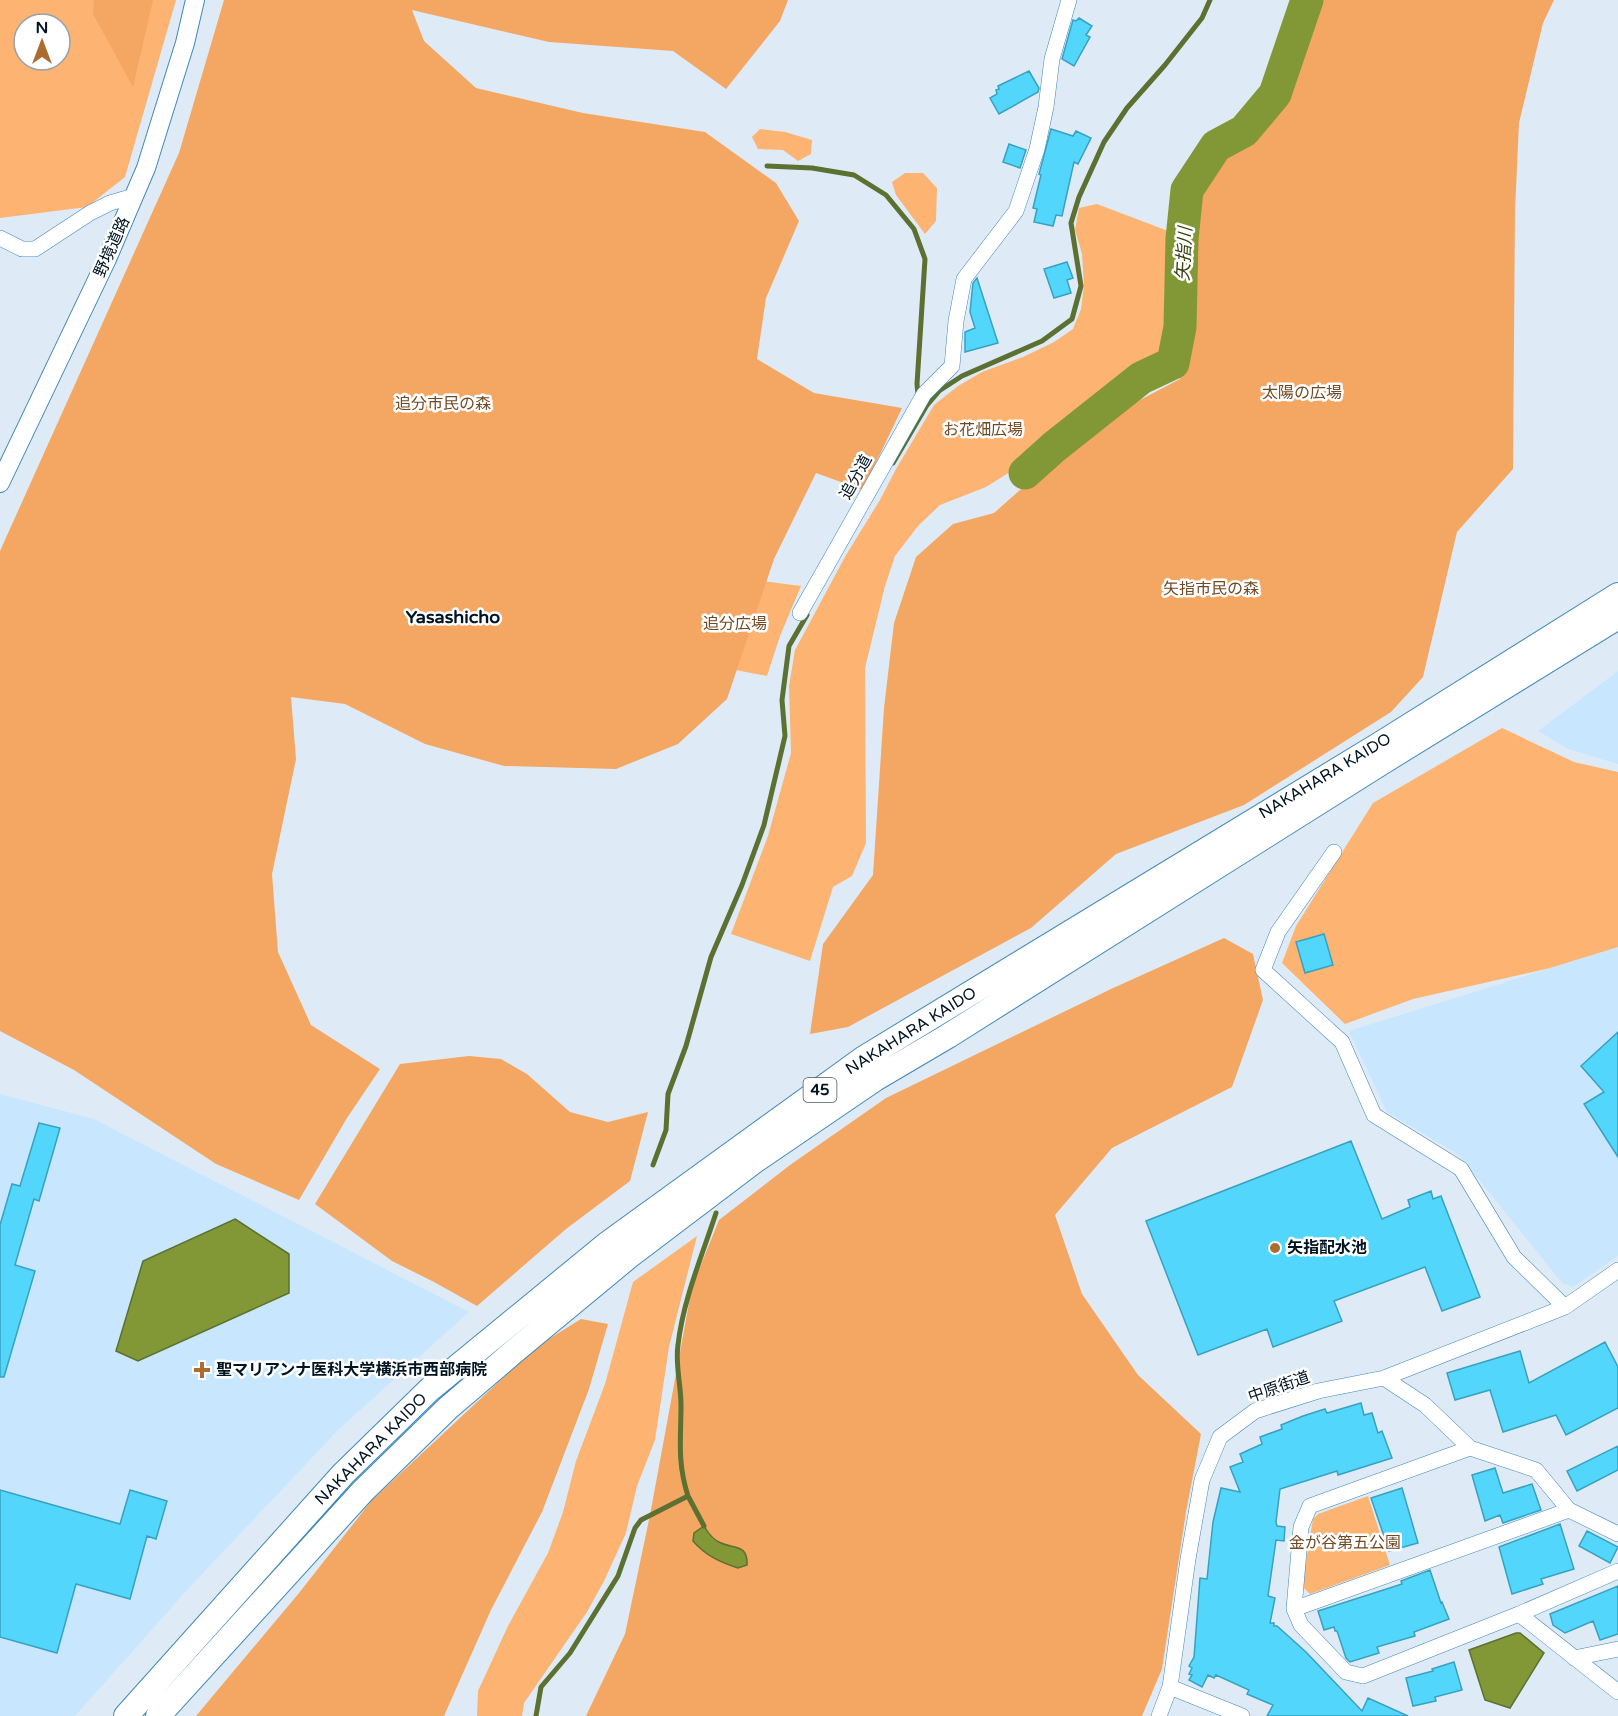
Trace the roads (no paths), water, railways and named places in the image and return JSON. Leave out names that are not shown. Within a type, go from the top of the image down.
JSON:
[{"type":"main road","name":"NAKAHARA KAIDO","points":[[126,1716],[343,1474],[429,1390],[607,1244],[864,1058],[1380,744],[1618,596]]},
{"type":"main road","name":"NAKAHARA KAIDO","points":[[158,1716],[363,1491],[448,1408],[628,1257],[756,1160],[875,1079],[948,1036],[1381,763],[1618,617]]},
{"type":"street","name":"野境道路","points":[[0,483],[107,259],[146,168],[185,43],[195,0]]},
{"type":"street","name":"追分道","points":[[800,613],[924,394],[952,366],[956,321],[964,279],[1016,210],[1037,149],[1046,107],[1052,59],[1069,0]]},
{"type":"street","points":[[0,238],[22,249],[35,249],[90,213],[110,203],[134,196]]},
{"type":"street","points":[[1334,852],[1278,932],[1263,970],[1342,1042],[1374,1115],[1461,1169],[1514,1257],[1565,1307]]},
{"type":"street","name":"中原街道","points":[[1159,1716],[1170,1686],[1202,1480],[1220,1437],[1255,1411],[1318,1391],[1384,1378],[1565,1307],[1618,1270]]},
{"type":"street","points":[[1384,1378],[1425,1405],[1470,1448],[1536,1470],[1569,1510],[1618,1534]]},
{"type":"street","points":[[1470,1448],[1310,1506],[1301,1527],[1294,1609],[1301,1625],[1346,1672],[1363,1676],[1519,1614],[1618,1571]]},
{"type":"street","points":[[1294,1609],[1569,1510]]},
{"type":"street","points":[[1519,1614],[1618,1692]]},
{"type":"street","points":[[1574,1658],[1618,1649]]},
{"type":"street","points":[[1170,1686],[1242,1716]]},
{"type":"waterway","points":[[893,463],[927,405],[939,391],[962,376],[1042,341],[1072,319],[1081,286],[1071,223],[1079,197],[1104,142],[1127,108],[1202,18],[1210,0]]},
{"type":"waterway","name":"矢指川","points":[[1025,473],[1141,378],[1173,363],[1180,327],[1182,239],[1187,190],[1216,146],[1244,131],[1275,94],[1307,0]]},
{"type":"waterway","points":[[767,166],[812,168],[854,175],[886,195],[914,229],[925,259],[918,395]]},
{"type":"waterway","points":[[653,1165],[666,1130],[668,1094],[686,1046],[711,957],[742,885],[764,825],[785,736],[782,700],[789,646],[807,615]]},
{"type":"waterway","points":[[536,1716],[541,1687],[570,1653],[618,1576],[635,1528],[641,1520],[688,1496],[681,1461],[681,1397],[677,1352],[680,1328],[689,1295],[716,1213]]},
{"type":"waterway","points":[[688,1496],[704,1526]]},
{"type":"place","name":"矢指配水池","points":[[1275,1248]]},
{"type":"place","name":"聖マリアンナ医科大学横浜市西部病院","points":[[202,1370]]},
{"type":"district","name":"Yasashicho","points":[[453,617]]},
{"type":"park label","name":"太陽の広場","points":[[1302,393]]},
{"type":"park label","name":"追分市民の森","points":[[443,404]]},
{"type":"park label","name":"お花畑広場","points":[[983,430]]},
{"type":"park label","name":"矢指市民の森","points":[[1211,589]]},
{"type":"park label","name":"追分広場","points":[[735,624]]},
{"type":"park label","name":"金が谷第五公園","points":[[1345,1543]]}]
